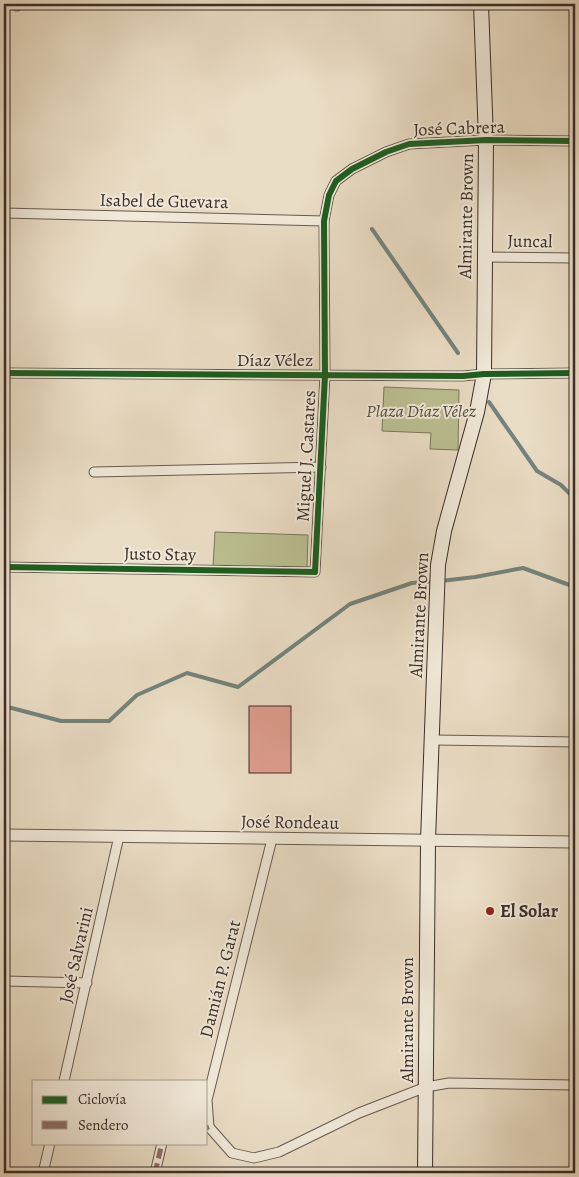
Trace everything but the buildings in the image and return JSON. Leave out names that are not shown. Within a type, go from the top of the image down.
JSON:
[{"type":"main road","name":"Almirante Brown","points":[[425,1173],[428,841],[438,565],[444,530],[477,412],[484,374],[486,140],[481,4]]},
{"type":"street","name":"José Cabrera","points":[[324,221],[329,196],[336,181],[352,169],[386,152],[408,144],[486,140],[575,141]]},
{"type":"street","name":"Isabel de Guevara","points":[[4,213],[324,221]]},
{"type":"street","name":"Miguel J. Castares","points":[[315,572],[325,375],[324,221]]},
{"type":"street","name":"Juncal","points":[[484,257],[575,258]]},
{"type":"street","name":"Díaz Vélez","points":[[4,373],[463,376],[575,373]]},
{"type":"street","points":[[94,472],[320,467]]},
{"type":"street","name":"Justo Stay","points":[[4,567],[315,572]]},
{"type":"street","points":[[432,740],[575,742]]},
{"type":"street","name":"José Rondeau","points":[[4,835],[575,842]]},
{"type":"street","name":"José Salvarini","points":[[64,1080],[119,836]]},
{"type":"street","name":"Damián P. Garat","points":[[208,1096],[272,839]]},
{"type":"street","points":[[4,981],[87,983]]},
{"type":"street","points":[[208,1128],[232,1152],[254,1158],[279,1152],[359,1113],[426,1087],[449,1083],[575,1085]]},
{"type":"street","points":[[43,1173],[50,1144]]},
{"type":"street","points":[[155,1173],[162,1144]]},
{"type":"green space","name":"Plaza Díaz Vélez","points":[[384,387],[459,390],[458,450],[430,449],[431,433],[382,431]]},
{"type":"green space","points":[[215,532],[308,535],[307,569],[213,566]]},
{"type":"waterway","points":[[372,229],[458,353]]},
{"type":"waterway","points":[[489,402],[537,471],[561,485],[575,499]]},
{"type":"waterway","points":[[441,581],[523,568],[575,587]]},
{"type":"waterway","points":[[4,706],[61,721],[109,721],[137,695],[187,673],[238,687],[350,604],[412,583],[434,581]]},
{"type":"marked path","points":[[155,1173],[162,1144]]},
{"type":"cycle path","points":[[4,567],[315,572],[325,375],[324,221],[329,195],[336,181],[352,169],[386,152],[409,144],[486,140],[575,141]]},
{"type":"cycle path","points":[[4,373],[463,376],[575,373]]},
{"type":"place","name":"El Solar","points":[[490,911]]}]
